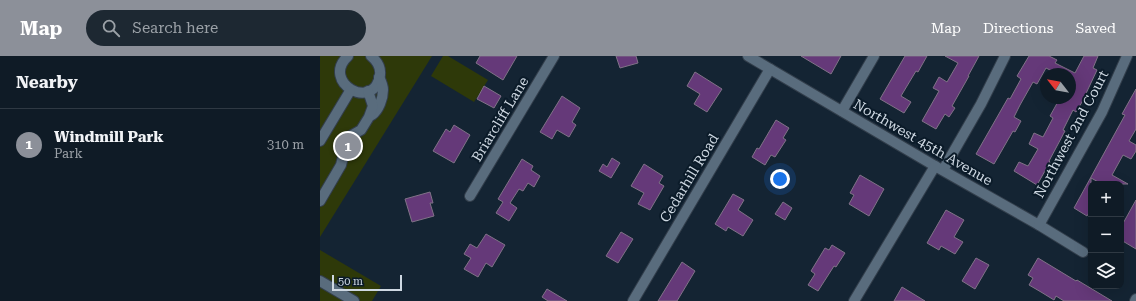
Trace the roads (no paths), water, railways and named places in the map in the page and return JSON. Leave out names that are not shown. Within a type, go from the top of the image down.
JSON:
[{"type":"street","points":[[348,56],[341,64],[339,74],[342,84],[350,91],[361,93],[368,91],[375,86],[379,77]]},
{"type":"street","points":[[369,117],[376,113],[381,102],[383,89],[379,77],[379,66],[371,56]]},
{"type":"street","name":"Briarcliff Lane","points":[[470,196],[554,56]]},
{"type":"street","name":"Northwest 45th Avenue","points":[[748,56],[1083,252]]},
{"type":"street","points":[[842,111],[874,56]]},
{"type":"street","points":[[854,301],[981,104],[1005,56]]},
{"type":"street","name":"Northwest 2nd Court","points":[[1039,225],[1102,112],[1127,56]]},
{"type":"street","name":"Cedarhill Road","points":[[633,301],[770,69]]},
{"type":"street","points":[[320,141],[350,91]]},
{"type":"street","points":[[320,200],[341,164],[343,157],[342,147],[345,139],[361,130],[369,117],[373,106],[368,91]]},
{"type":"street","points":[[320,281],[354,301]]},
{"type":"place","name":"Windmill Park","points":[[348,146]]}]
